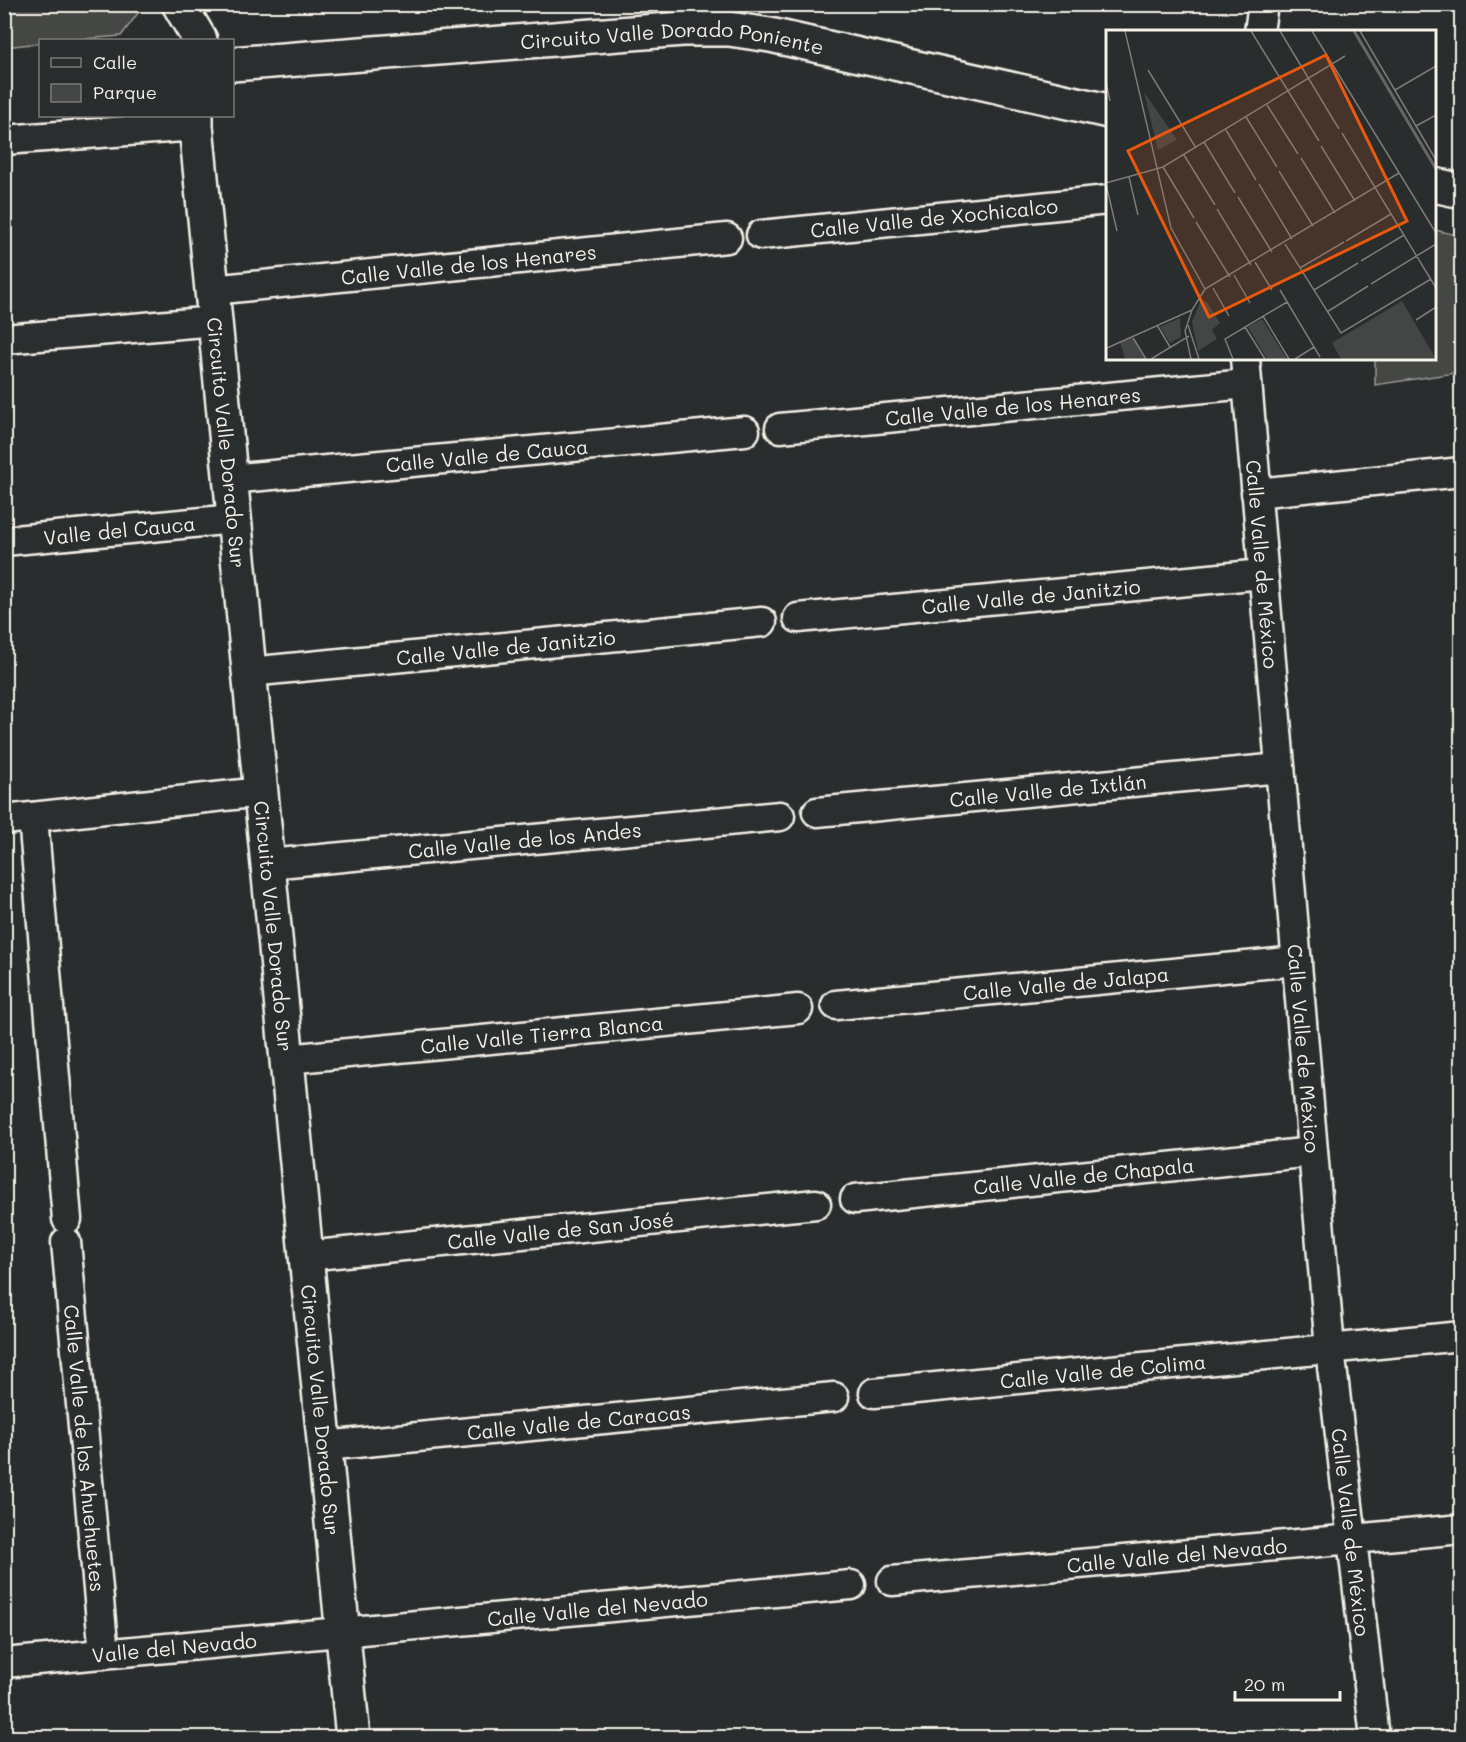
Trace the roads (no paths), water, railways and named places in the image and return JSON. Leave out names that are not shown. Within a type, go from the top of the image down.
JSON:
[{"type":"street","points":[[179,4],[199,39]]},
{"type":"street","points":[[1259,30],[1263,4]]},
{"type":"street","name":"Circuito Valle Dorado Poniente","points":[[234,64],[683,29],[729,29],[770,35],[1106,111]]},
{"type":"street","points":[[4,140],[196,121]]},
{"type":"street","name":"Circuito Valle Dorado Sur","points":[[196,121],[353,1737]]},
{"type":"street","points":[[1436,185],[1461,191]]},
{"type":"street","name":"Calle Valle de Xochicalco","points":[[761,235],[1106,200]]},
{"type":"street","name":"Calle Valle de los Henares","points":[[4,339],[214,305],[726,238]]},
{"type":"street","name":"Calle Valle de los Henares","points":[[780,428],[1246,371]]},
{"type":"street","name":"Calle Valle de México","points":[[1246,371],[1330,1349],[1376,1737]]},
{"type":"street","name":"Calle Valle de Cauca","points":[[230,479],[745,431]]},
{"type":"street","points":[[1256,493],[1461,472]]},
{"type":"street","name":"Valle del Cauca","points":[[4,541],[234,519]]},
{"type":"street","name":"Calle Valle de Janitzio","points":[[798,618],[1263,574]]},
{"type":"street","name":"Calle Valle de Janitzio","points":[[249,672],[762,622]]},
{"type":"street","name":"Calle Valle de Ixtlán","points":[[817,812],[1280,768]]},
{"type":"street","points":[[4,820],[261,792]]},
{"type":"street","name":"Calle Valle de los Andes","points":[[268,864],[780,816]]},
{"type":"street","name":"Calle Valle de los Ahuehuetes","points":[[33,817],[66,1230],[104,1654]]},
{"type":"street","name":"Calle Valle de Jalapa","points":[[836,1005],[1297,961]]},
{"type":"street","name":"Calle Valle Tierra Blanca","points":[[287,1059],[798,1009]]},
{"type":"street","name":"Calle Valle de Chapala","points":[[855,1199],[1313,1152]]},
{"type":"street","name":"Calle Valle de San José","points":[[306,1256],[816,1203]]},
{"type":"street","name":"Calle Valle de Colima","points":[[874,1393],[1461,1336]]},
{"type":"street","name":"Calle Valle de Caracas","points":[[324,1446],[834,1397]]},
{"type":"street","name":"Calle Valle del Nevado","points":[[892,1581],[1461,1529]]},
{"type":"street","name":"Calle Valle del Nevado","points":[[343,1632],[851,1585]]},
{"type":"street","name":"Valle del Nevado","points":[[4,1663],[343,1632]]}]
